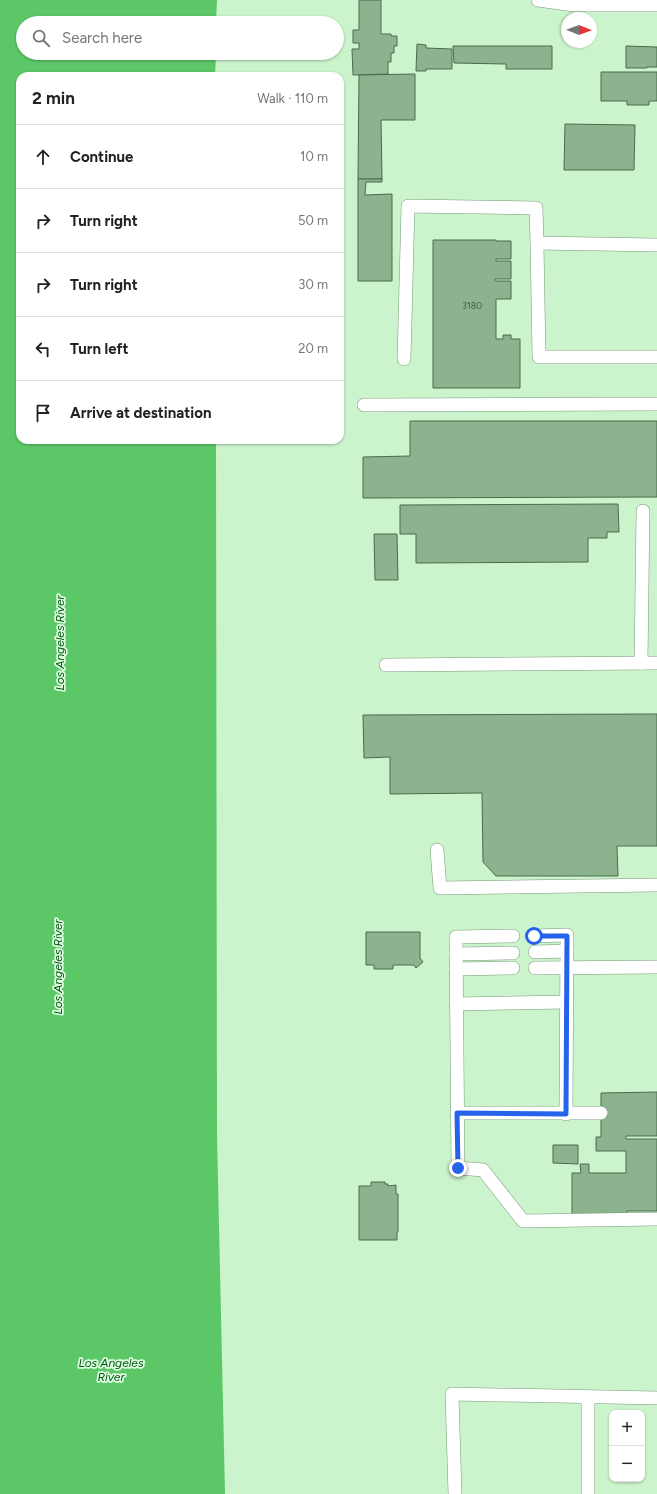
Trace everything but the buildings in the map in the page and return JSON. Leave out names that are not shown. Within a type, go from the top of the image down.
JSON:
[{"type":"lane","points":[[538,0],[574,5],[657,5]]},
{"type":"lane","points":[[404,359],[408,206],[536,208],[539,357],[657,357]]},
{"type":"lane","points":[[537,243],[657,245]]},
{"type":"lane","points":[[364,405],[657,404]]},
{"type":"lane","points":[[641,663],[643,511]]},
{"type":"lane","points":[[386,665],[657,662]]},
{"type":"lane","points":[[437,850],[440,888],[657,885]]},
{"type":"lane","points":[[512,936],[456,937],[458,1168],[483,1170],[523,1221],[657,1220]]},
{"type":"lane","points":[[534,936],[567,936],[566,1114]]},
{"type":"lane","points":[[535,952],[567,951]]},
{"type":"lane","points":[[456,954],[513,953]]},
{"type":"lane","points":[[535,968],[657,967]]},
{"type":"lane","points":[[456,969],[513,968]]},
{"type":"lane","points":[[456,1004],[567,1002]]},
{"type":"lane","points":[[457,1113],[601,1113]]},
{"type":"lane","points":[[455,1494],[452,1394],[657,1398]]},
{"type":"lane","points":[[588,1396],[588,1494]]},
{"type":"water","name":"Los Angeles River","points":[[0,0],[217,0],[216,16],[16,16],[16,60],[216,60],[215,72],[16,72],[16,444],[216,444],[217,1135],[225,1494],[0,1494]]},
{"type":"route","points":[[458,1168],[457,1113],[566,1114],[567,936],[534,936]]}]
